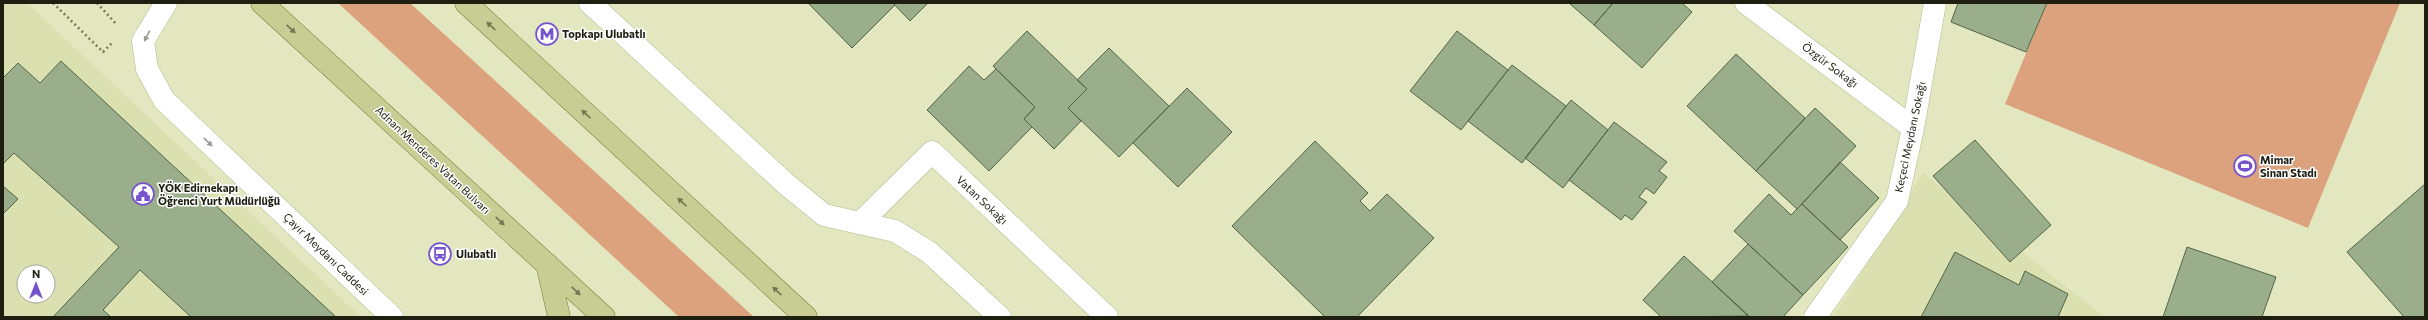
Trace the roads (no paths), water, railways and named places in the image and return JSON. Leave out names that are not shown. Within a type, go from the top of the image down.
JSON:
[{"type":"main road","name":"Adnan Menderes Vatan Bulvarı","points":[[262,3],[604,317]]},
{"type":"main road","points":[[466,3],[806,317]]},
{"type":"main road","points":[[547,264],[560,317]]},
{"type":"street","name":"Çayır Meydanı Caddesi","points":[[166,3],[143,41],[147,68],[164,100],[392,317]]},
{"type":"street","points":[[590,3],[786,184],[824,215],[894,231],[929,252],[1000,317]]},
{"type":"street","name":"Özgür Sokağı","points":[[1746,3],[1914,128]]},
{"type":"street","name":"Keçeci Meydanı Sokağı","points":[[1815,317],[1897,201],[1914,128],[1935,3]]},
{"type":"street","name":"Vatan Sokağı","points":[[860,224],[932,152],[1106,317]]},
{"type":"place","name":"Topkapı Ulubatlı","points":[[547,34]]},
{"type":"place","name":"Mimar Sinan Stadı","points":[[2245,166]]},
{"type":"place","name":"YÖK Edirnekapı Öğrenci Yurt Müdürlüğü","points":[[143,194]]},
{"type":"place","name":"Ulubatlı","points":[[440,254]]}]
